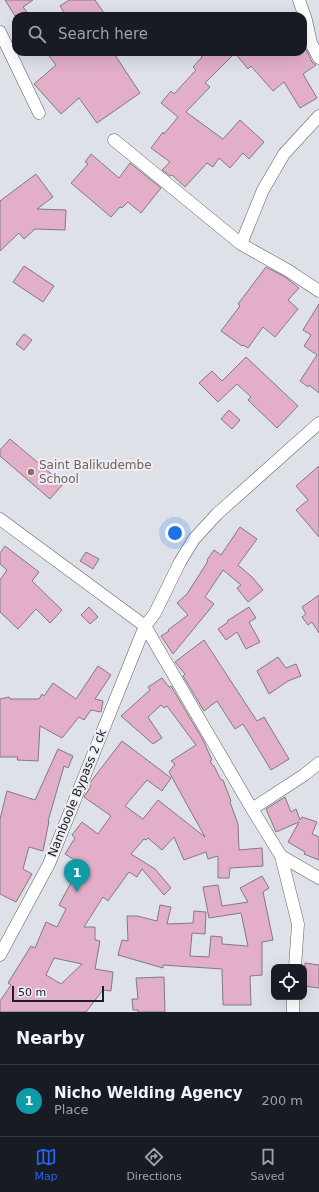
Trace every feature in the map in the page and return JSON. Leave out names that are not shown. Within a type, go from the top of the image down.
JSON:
[{"type":"street","points":[[298,0],[303,12]]},
{"type":"street","points":[[307,25],[311,43],[319,58]]},
{"type":"street","points":[[0,32],[39,113]]},
{"type":"street","points":[[241,244],[263,190],[284,154],[319,116]]},
{"type":"street","points":[[114,140],[241,244],[289,270],[319,291]]},
{"type":"street","name":"Namboole Bypass 2 ck","points":[[0,954],[49,864],[145,626],[155,613],[180,562],[194,539],[217,514],[319,423]]},
{"type":"street","points":[[0,519],[145,626],[281,856],[298,924],[295,964]]},
{"type":"street","points":[[252,809],[304,775],[319,763]]},
{"type":"street","points":[[281,856],[319,878]]},
{"type":"street","points":[[292,1012],[293,1000]]},
{"type":"building","points":[[5,0],[33,0],[23,7],[27,12],[12,12]]},
{"type":"building","points":[[69,0],[95,0],[103,12],[64,12],[60,6]]},
{"type":"building","points":[[307,51],[312,62],[316,65],[303,74],[317,98],[300,108],[284,82],[273,91],[251,66],[248,69],[237,56],[307,56]]},
{"type":"building","points":[[49,56],[116,56],[140,93],[97,123],[79,98],[61,114],[34,84],[56,65]]},
{"type":"building","points":[[201,56],[232,56],[205,83],[210,87],[186,112],[223,139],[240,120],[264,142],[249,159],[243,153],[230,168],[219,158],[213,167],[207,163],[185,187],[172,175],[170,176],[162,170],[170,162],[151,148],[163,132],[164,134],[178,117],[161,103],[171,91],[174,94],[196,70],[193,67],[202,57]]},
{"type":"building","points":[[91,154],[119,178],[130,163],[161,188],[141,213],[128,202],[122,208],[120,207],[111,217],[71,183],[88,164],[85,162]]},
{"type":"building","points":[[36,174],[53,197],[37,209],[66,210],[65,230],[35,229],[24,239],[19,233],[0,251],[0,201]]},
{"type":"building","points":[[24,266],[54,286],[43,302],[13,282]]},
{"type":"building","points":[[266,267],[285,277],[299,288],[288,300],[298,309],[275,337],[263,327],[248,348],[243,345],[242,346],[221,331],[240,306],[238,304]]},
{"type":"building","points":[[319,304],[319,393],[309,385],[308,387],[300,381],[317,355],[304,346],[311,335],[303,330]]},
{"type":"building","points":[[24,334],[32,340],[24,350],[16,344]]},
{"type":"building","points":[[246,357],[298,406],[277,428],[248,400],[251,397],[237,384],[218,402],[199,383],[212,371],[222,381]]},
{"type":"building","points":[[229,410],[240,420],[232,429],[221,419]]},
{"type":"building","points":[[10,439],[63,484],[50,499],[0,456],[0,450]]},
{"type":"building","points":[[319,466],[319,537],[296,510],[308,500],[296,486]]},
{"type":"building","points":[[240,527],[257,539],[238,565],[252,577],[263,590],[248,602],[237,588],[241,585],[223,570],[205,597],[214,604],[173,654],[161,636],[188,615],[177,603],[187,594],[214,550],[221,555]]},
{"type":"building","points":[[5,546],[39,572],[32,581],[62,610],[50,623],[36,609],[18,629],[0,612],[0,580],[7,570],[0,564],[0,553]]},
{"type":"building","points":[[86,552],[99,559],[93,569],[80,561]]},
{"type":"building","points":[[319,595],[319,633],[312,622],[308,625],[302,617],[306,614],[302,607]]},
{"type":"building","points":[[89,607],[98,617],[90,624],[81,615]]},
{"type":"building","points":[[249,607],[256,618],[249,622],[260,642],[246,649],[237,632],[226,640],[218,629],[228,622],[227,621]]},
{"type":"building","points":[[204,640],[257,721],[264,717],[289,759],[271,770],[243,724],[235,729],[217,701],[204,711],[183,676],[185,674],[175,662]]},
{"type":"building","points":[[278,657],[286,668],[296,664],[301,676],[288,681],[269,694],[257,671]]},
{"type":"building","points":[[98,666],[111,675],[95,699],[103,701],[101,712],[91,710],[84,720],[79,717],[62,738],[40,726],[38,761],[17,760],[18,757],[0,757],[0,699],[9,697],[10,699],[39,699],[42,694],[44,696],[53,683],[76,699]]},
{"type":"building","points":[[162,678],[169,687],[171,686],[203,740],[212,760],[210,761],[221,780],[223,780],[238,824],[239,850],[262,848],[263,866],[230,868],[229,878],[218,878],[218,856],[208,859],[206,852],[184,860],[174,837],[162,850],[148,838],[146,840],[144,839],[131,854],[155,869],[171,888],[164,895],[142,869],[137,877],[129,872],[108,901],[103,897],[84,927],[95,927],[95,940],[100,941],[95,969],[113,972],[111,991],[103,990],[86,1012],[0,1012],[0,1001],[11,985],[8,983],[31,946],[35,948],[46,922],[57,927],[66,909],[59,905],[81,864],[65,854],[75,838],[72,835],[82,822],[98,834],[111,816],[84,797],[91,786],[89,784],[122,741],[171,778],[162,791],[147,780],[125,806],[143,819],[158,800],[205,837],[169,772],[175,764],[171,761],[196,745],[167,706],[164,708],[161,705],[148,717],[162,738],[153,744],[121,716],[150,690],[148,687]],"holes":[[[54,958],[82,964],[61,984],[46,975]]]},
{"type":"building","points":[[58,749],[73,756],[68,768],[64,766],[48,821],[43,851],[29,847],[23,869],[32,874],[16,902],[0,894],[0,819],[7,791],[35,800]]},
{"type":"building","points":[[285,797],[291,812],[296,809],[300,820],[302,817],[317,822],[312,834],[319,837],[319,860],[304,854],[305,852],[288,842],[299,822],[276,832],[266,809]]},
{"type":"building","points":[[262,876],[269,888],[263,892],[273,940],[262,942],[262,975],[250,976],[251,1005],[223,1005],[222,969],[163,965],[163,968],[118,955],[122,940],[128,941],[127,916],[137,916],[157,921],[160,905],[171,907],[167,924],[193,923],[194,911],[206,912],[205,934],[192,933],[190,956],[209,957],[211,936],[222,937],[222,944],[248,946],[241,913],[209,918],[203,887],[218,885],[222,906],[248,902],[240,888]]},
{"type":"building","points":[[305,963],[319,965],[319,988],[307,986],[307,964]]},
{"type":"building","points":[[164,977],[165,1012],[138,1012],[138,1010],[133,1010],[132,999],[138,999],[136,978]]},
{"type":"place","name":"Saint Balikudembe School","points":[[31,472]]},
{"type":"place","name":"Nicho Welding Agency","points":[[77,892]]}]
